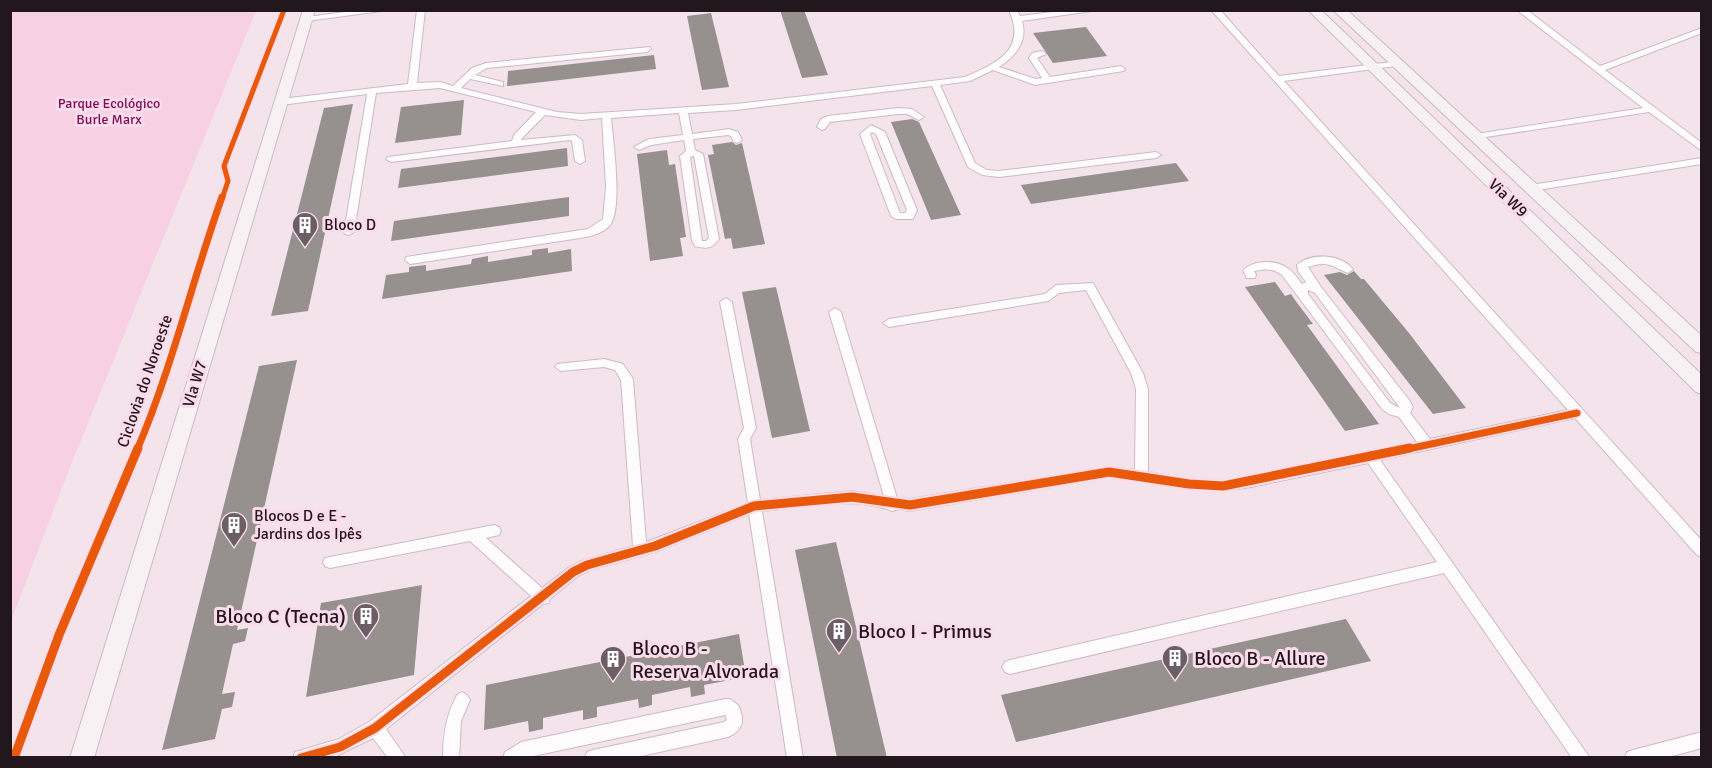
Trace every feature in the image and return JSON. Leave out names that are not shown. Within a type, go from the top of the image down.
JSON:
[{"type":"street","points":[[308,15],[385,10]]},
{"type":"street","points":[[412,86],[421,10]]},
{"type":"street","points":[[281,102],[412,86],[440,85],[557,115],[606,116],[683,112],[857,93],[967,79],[994,68],[1020,43],[1022,32],[1013,10]]},
{"type":"street","points":[[1018,19],[1095,10]]},
{"type":"street","points":[[1215,10],[1701,551]]},
{"type":"street","name":"Via W9","points":[[1314,10],[1701,387]]},
{"type":"street","name":"Via W9","points":[[1339,10],[1701,347]]},
{"type":"street","points":[[1521,10],[1701,148]]},
{"type":"street","name":"Vla W7","points":[[82,758],[308,15]]},
{"type":"street","points":[[1599,69],[1701,30]]},
{"type":"street","points":[[1339,34],[1346,32],[1364,34]]},
{"type":"street","points":[[455,88],[476,70],[486,66],[647,49]]},
{"type":"street","points":[[1042,54],[1035,55],[1033,58],[1047,80]]},
{"type":"street","points":[[1278,79],[1396,63]]},
{"type":"street","points":[[994,68],[1029,81],[1121,69]]},
{"type":"street","points":[[468,76],[500,84]]},
{"type":"street","points":[[935,83],[971,165],[985,173],[999,174],[1156,155]]},
{"type":"street","points":[[349,232],[372,91]]},
{"type":"street","points":[[857,93],[871,128],[880,132],[912,210],[909,217],[896,216],[865,134],[871,128]]},
{"type":"street","points":[[1476,137],[1652,109]]},
{"type":"street","points":[[516,144],[517,137],[543,111]]},
{"type":"street","points":[[822,127],[824,121],[828,119],[866,115],[909,111],[919,117]]},
{"type":"street","points":[[683,112],[691,152]]},
{"type":"street","points":[[410,260],[580,236],[598,230],[609,219],[611,202],[606,116]]},
{"type":"street","points":[[1429,121],[1450,121],[1454,117]]},
{"type":"street","points":[[639,147],[649,142],[732,132],[737,140]]},
{"type":"street","points":[[391,159],[572,137],[578,140],[580,145],[580,161]]},
{"type":"street","points":[[691,152],[697,153],[714,239],[708,245],[699,244],[698,241],[685,156],[691,152]]},
{"type":"street","points":[[1531,188],[1701,161]]},
{"type":"street","points":[[1348,269],[1343,263],[1333,260],[1302,265],[1303,271],[1405,403],[1407,407],[1403,412]]},
{"type":"street","points":[[1251,275],[1248,271],[1251,268],[1278,266],[1284,268],[1386,406],[1393,411],[1403,412],[1427,445]]},
{"type":"street","points":[[889,323],[1048,297],[1058,288],[1089,286],[1137,373],[1142,389],[1142,475]]},
{"type":"street","points":[[1301,291],[1306,286],[1316,288]]},
{"type":"street","points":[[726,302],[750,428],[744,439],[795,758]]},
{"type":"street","points":[[835,312],[893,504]]},
{"type":"street","points":[[561,367],[604,363],[620,367],[627,379],[640,550]]},
{"type":"street","points":[[304,757],[334,750],[358,740],[543,598],[573,572],[587,565],[640,550],[754,506],[767,507],[834,497],[852,497],[910,505],[1079,475],[1109,472],[1142,475],[1190,484],[1223,486],[1577,413]]},
{"type":"street","points":[[1371,457],[1582,758]]},
{"type":"street","points":[[330,562],[494,531]]},
{"type":"street","points":[[472,535],[543,598]]},
{"type":"street","points":[[1010,667],[1448,566]]},
{"type":"street","points":[[451,758],[451,729],[456,708],[462,700]]},
{"type":"street","points":[[511,758],[521,750],[725,707],[733,710],[735,723],[728,729],[593,758]]},
{"type":"street","points":[[375,728],[398,758]]},
{"type":"street","points":[[1633,758],[1701,740]]},
{"type":"green space","name":"Parque Ecológico Burle Marx","points":[[11,10],[256,11],[70,467],[11,621]]},
{"type":"building","points":[[780,10],[804,10],[828,75],[802,78]]},
{"type":"building","points":[[711,13],[729,87],[702,90],[687,16]]},
{"type":"building","points":[[1086,27],[1107,56],[1053,63],[1033,33]]},
{"type":"building","points":[[654,55],[656,69],[507,86],[508,71]]},
{"type":"building","points":[[464,100],[461,135],[395,143],[401,107]]},
{"type":"building","name":"Bloco D","points":[[353,104],[308,311],[271,316],[324,108]]},
{"type":"building","points":[[912,119],[919,122],[961,215],[931,220],[891,122]]},
{"type":"building","points":[[732,142],[736,145],[742,143],[765,244],[733,249],[731,238],[725,239],[708,155],[714,154],[712,145]]},
{"type":"building","points":[[567,148],[568,166],[398,188],[401,169]]},
{"type":"building","points":[[667,150],[669,165],[675,164],[686,237],[680,238],[683,256],[650,261],[637,154]]},
{"type":"building","points":[[1176,163],[1189,181],[1031,204],[1021,185]]},
{"type":"building","points":[[569,197],[569,216],[391,241],[394,221]]},
{"type":"building","points":[[548,248],[548,253],[571,249],[572,271],[382,299],[386,275],[409,272],[409,267],[426,265],[426,271],[471,264],[472,259],[488,256],[488,262],[532,255],[532,250]]},
{"type":"building","points":[[1354,271],[1361,279],[1364,279],[1409,333],[1466,408],[1433,414],[1324,275],[1340,272],[1347,275]]},
{"type":"building","points":[[1275,282],[1285,296],[1291,294],[1313,324],[1307,325],[1379,424],[1345,431],[1245,287]]},
{"type":"building","points":[[776,287],[810,431],[772,438],[742,292]]},
{"type":"building","name":"Blocos D e E - Jardins dos Ipês","points":[[297,360],[237,630],[248,628],[245,641],[233,644],[222,694],[235,692],[232,707],[222,709],[215,739],[162,750],[259,366]]},
{"type":"building","name":"Bloco I - Primus","points":[[836,542],[887,758],[837,758],[795,550]]},
{"type":"building","name":"Bloco C (Tecna)","points":[[422,585],[414,675],[306,697],[321,603]]},
{"type":"building","name":"Bloco B - Allure","points":[[1346,619],[1371,661],[1044,736],[1016,742],[1001,695]]},
{"type":"building","name":"Bloco B - Reserva Alvorada","points":[[739,634],[746,677],[704,685],[705,694],[691,697],[690,687],[652,695],[652,705],[639,708],[638,699],[597,707],[597,717],[583,720],[583,710],[543,718],[543,729],[529,732],[528,721],[484,730],[486,685]]},
{"type":"cycle path","name":"Ciclovia do Noroeste","points":[[14,758],[59,635],[152,415],[198,265],[228,181],[224,166],[284,10]]},
{"type":"cycle path","points":[[301,758],[340,747],[375,728],[573,572],[587,565],[655,546],[754,506],[852,497],[910,505],[1109,472],[1189,484],[1223,486],[1577,413]]},
{"type":"place","name":"Bloco D","points":[[305,248]]},
{"type":"place","name":"Blocos D e E - Jardins dos Ipês","points":[[234,548]]},
{"type":"place","name":"Bloco C (Tecna)","points":[[366,639]]},
{"type":"place","name":"Bloco I - Primus","points":[[839,654]]},
{"type":"place","name":"Bloco B - Allure","points":[[1175,681]]},
{"type":"place","name":"Bloco B - Reserva Alvorada","points":[[613,682]]}]
